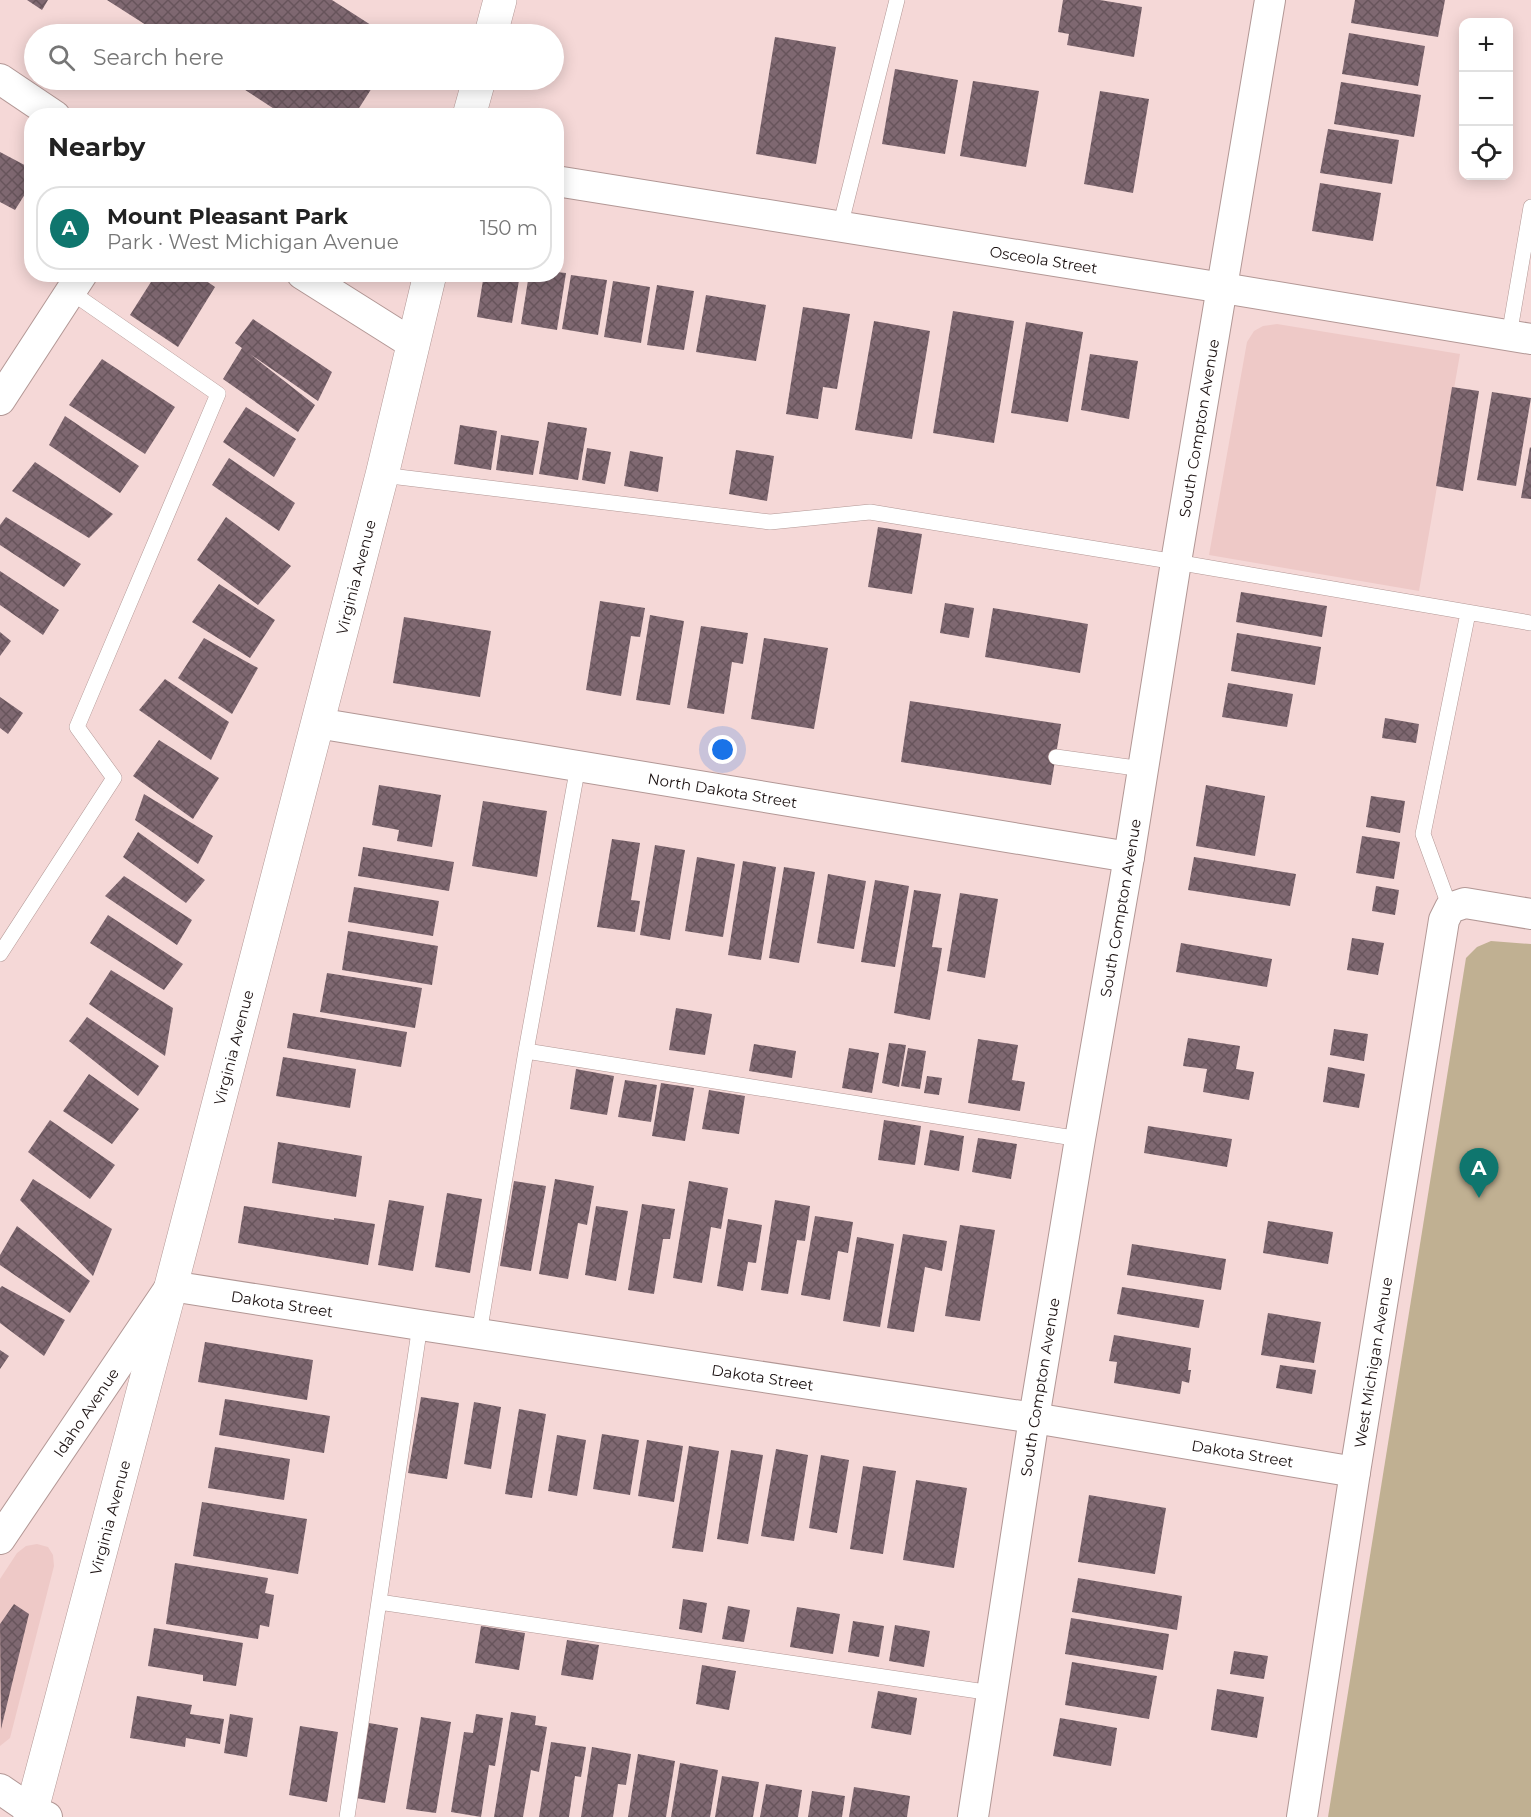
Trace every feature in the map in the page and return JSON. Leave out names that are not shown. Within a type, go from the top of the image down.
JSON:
[{"type":"street","points":[[493,24],[500,0]]},
{"type":"street","name":"South Compton Avenue","points":[[974,1817],[1034,1418],[1270,0]]},
{"type":"street","points":[[0,79],[43,108]]},
{"type":"street","points":[[471,108],[476,90]]},
{"type":"street","name":"Osceola Street","points":[[564,182],[1520,338]]},
{"type":"street","points":[[315,282],[413,344]]},
{"type":"street","name":"Virginia Avenue","points":[[36,1815],[382,475],[428,282]]},
{"type":"street","points":[[0,400],[77,283]]},
{"type":"street","name":"North Dakota Street","points":[[317,723],[1129,857]]},
{"type":"street","points":[[1450,908],[1465,903],[1531,914]]},
{"type":"street","name":"West Michigan Avenue","points":[[1302,1817],[1444,920],[1450,908]]},
{"type":"street","name":"Dakota Street","points":[[171,1286],[1034,1418],[1355,1472]]},
{"type":"street","name":"Idaho Avenue","points":[[0,1539],[171,1286]]},
{"type":"street","points":[[0,1789],[36,1815]]},
{"type":"lane","points":[[840,227],[897,0]]},
{"type":"lane","points":[[1520,338],[1531,207]]},
{"type":"lane","points":[[0,954],[114,778],[77,727],[218,394],[77,283]]},
{"type":"lane","points":[[382,475],[770,522],[870,512],[1531,623]]},
{"type":"lane","points":[[1450,908],[1423,834],[1468,614]]},
{"type":"lane","points":[[1056,757],[1143,770]]},
{"type":"lane","points":[[479,1334],[526,1052],[578,766]]},
{"type":"lane","points":[[526,1052],[1080,1139]]},
{"type":"lane","points":[[347,1817],[420,1325]]},
{"type":"lane","points":[[379,1602],[992,1693]]},
{"type":"shaded area","points":[[1277,324],[1460,354],[1419,591],[1209,555],[1247,342],[1254,331],[1263,326]]},
{"type":"shaded area","points":[[1491,941],[1531,944],[1531,1817],[1328,1817],[1466,958],[1477,947]]},
{"type":"shaded area","points":[[37,1544],[48,1547],[53,1555],[54,1566],[10,1738],[0,1746],[0,1579],[17,1553],[26,1546]]},
{"type":"building","points":[[27,0],[48,0],[42,10]]},
{"type":"building","points":[[107,0],[332,0],[369,24],[144,24]]},
{"type":"building","points":[[1063,0],[1100,0],[1142,7],[1134,57],[1067,45],[1069,34],[1058,32]]},
{"type":"building","points":[[1355,0],[1445,0],[1438,37],[1351,23]]},
{"type":"building","points":[[1349,33],[1425,46],[1418,86],[1342,74]]},
{"type":"building","points":[[775,37],[836,47],[816,164],[756,154]]},
{"type":"building","points":[[895,69],[958,80],[945,154],[882,144]]},
{"type":"building","points":[[973,81],[1039,91],[1026,167],[960,156]]},
{"type":"building","points":[[1341,82],[1421,95],[1414,137],[1334,124]]},
{"type":"building","points":[[245,90],[371,90],[359,108],[273,108]]},
{"type":"building","points":[[1100,91],[1149,99],[1133,193],[1084,184]]},
{"type":"building","points":[[1328,129],[1399,140],[1392,184],[1320,173]]},
{"type":"building","points":[[0,152],[24,165],[24,196],[15,210],[0,202]]},
{"type":"building","points":[[1320,183],[1381,193],[1373,241],[1312,231]]},
{"type":"building","points":[[564,273],[566,273],[557,330],[521,324],[528,282],[564,282]]},
{"type":"building","points":[[571,275],[607,280],[598,335],[562,329]]},
{"type":"building","points":[[613,281],[650,287],[641,343],[604,337]]},
{"type":"building","points":[[151,282],[208,282],[215,287],[178,347],[130,315]]},
{"type":"building","points":[[483,282],[519,282],[512,323],[477,317]]},
{"type":"building","points":[[657,285],[694,291],[684,350],[647,345]]},
{"type":"building","points":[[706,295],[766,305],[756,361],[696,352]]},
{"type":"building","points":[[803,307],[850,314],[837,389],[823,387],[818,419],[786,414]]},
{"type":"building","points":[[953,311],[1014,321],[994,443],[933,433]]},
{"type":"building","points":[[253,319],[332,372],[318,401],[250,354],[315,405],[298,432],[223,379],[242,348],[235,343]]},
{"type":"building","points":[[874,321],[930,331],[912,439],[855,430]]},
{"type":"building","points":[[1026,322],[1083,332],[1068,422],[1011,413]]},
{"type":"building","points":[[1090,354],[1138,361],[1129,419],[1081,410]]},
{"type":"building","points":[[102,359],[175,407],[145,454],[69,405]]},
{"type":"building","points":[[1452,387],[1479,391],[1463,491],[1436,486]]},
{"type":"building","points":[[1492,392],[1531,398],[1516,486],[1477,480]]},
{"type":"building","points":[[246,407],[296,439],[274,477],[223,442]]},
{"type":"building","points":[[65,416],[139,466],[120,493],[49,445]]},
{"type":"building","points":[[548,422],[587,428],[578,480],[539,474]]},
{"type":"building","points":[[460,425],[497,431],[491,470],[454,464]]},
{"type":"building","points":[[501,435],[539,441],[533,475],[496,470]]},
{"type":"building","points":[[587,448],[611,452],[605,484],[582,480]]},
{"type":"building","points":[[1531,448],[1531,499],[1521,498]]},
{"type":"building","points":[[736,450],[774,456],[767,501],[729,494]]},
{"type":"building","points":[[630,451],[663,457],[658,492],[624,486]]},
{"type":"building","points":[[229,458],[295,503],[279,531],[212,485]]},
{"type":"building","points":[[35,462],[113,514],[89,538],[12,491]]},
{"type":"building","points":[[6,517],[81,564],[64,587],[0,545],[0,525]]},
{"type":"building","points":[[226,517],[291,566],[258,605],[197,560]]},
{"type":"building","points":[[878,527],[922,534],[912,594],[868,587]]},
{"type":"building","points":[[0,571],[59,610],[43,635],[0,605]]},
{"type":"building","points":[[219,584],[275,620],[250,658],[192,622]]},
{"type":"building","points":[[1241,592],[1327,606],[1322,637],[1236,622]]},
{"type":"building","points":[[600,601],[645,608],[640,637],[631,636],[621,696],[586,690]]},
{"type":"building","points":[[945,603],[974,608],[969,638],[940,633]]},
{"type":"building","points":[[993,608],[1088,624],[1080,673],[985,657]]},
{"type":"building","points":[[650,615],[684,621],[670,705],[636,700]]},
{"type":"building","points":[[404,617],[491,631],[480,697],[393,683]]},
{"type":"building","points":[[701,626],[748,633],[743,664],[732,662],[724,714],[687,708]]},
{"type":"building","points":[[0,632],[11,641],[0,656]]},
{"type":"building","points":[[1237,633],[1321,647],[1315,685],[1231,671]]},
{"type":"building","points":[[204,638],[258,668],[232,714],[178,678]]},
{"type":"building","points":[[764,638],[828,648],[814,729],[751,719]]},
{"type":"building","points":[[165,679],[229,722],[211,760],[139,710]]},
{"type":"building","points":[[1228,683],[1293,694],[1287,727],[1222,717]]},
{"type":"building","points":[[0,697],[23,713],[8,734],[0,728]]},
{"type":"building","points":[[910,701],[1061,724],[1051,785],[901,762]]},
{"type":"building","points":[[1385,718],[1419,724],[1416,743],[1382,738]]},
{"type":"building","points":[[159,740],[219,778],[193,819],[133,776]]},
{"type":"building","points":[[379,785],[441,795],[432,847],[397,841],[399,830],[372,825]]},
{"type":"building","points":[[1206,785],[1265,796],[1255,856],[1196,846]]},
{"type":"building","points":[[144,794],[213,836],[198,864],[135,820]]},
{"type":"building","points":[[1371,796],[1405,801],[1400,833],[1366,827]]},
{"type":"building","points":[[483,801],[547,811],[537,877],[472,866]]},
{"type":"building","points":[[138,832],[205,880],[186,903],[123,857]]},
{"type":"building","points":[[1362,836],[1400,842],[1394,879],[1356,873]]},
{"type":"building","points":[[612,839],[640,843],[631,900],[640,901],[635,932],[597,927]]},
{"type":"building","points":[[655,845],[685,850],[670,940],[640,935]]},
{"type":"building","points":[[363,847],[454,862],[449,891],[358,876]]},
{"type":"building","points":[[697,857],[735,864],[723,937],[685,931]]},
{"type":"building","points":[[1194,857],[1296,874],[1290,906],[1188,890]]},
{"type":"building","points":[[743,861],[776,867],[761,960],[728,955]]},
{"type":"building","points":[[784,867],[815,872],[799,963],[769,958]]},
{"type":"building","points":[[828,874],[866,881],[854,949],[817,943]]},
{"type":"building","points":[[124,876],[192,920],[177,945],[105,896]]},
{"type":"building","points":[[875,880],[909,886],[895,967],[861,962]]},
{"type":"building","points":[[1376,886],[1399,890],[1395,915],[1372,911]]},
{"type":"building","points":[[354,887],[439,901],[433,936],[348,922]]},
{"type":"building","points":[[914,890],[941,894],[932,947],[942,948],[930,1020],[894,1013]]},
{"type":"building","points":[[960,893],[998,899],[985,978],[947,971]]},
{"type":"building","points":[[108,915],[183,964],[164,990],[90,943]]},
{"type":"building","points":[[348,931],[438,946],[432,985],[342,970]]},
{"type":"building","points":[[1352,938],[1384,943],[1378,975],[1347,970]]},
{"type":"building","points":[[1181,943],[1272,959],[1267,987],[1176,972]]},
{"type":"building","points":[[111,970],[173,1008],[165,1056],[89,1004]]},
{"type":"building","points":[[327,973],[422,988],[415,1028],[320,1012]]},
{"type":"building","points":[[676,1008],[712,1014],[705,1055],[669,1050]]},
{"type":"building","points":[[293,1013],[407,1032],[401,1067],[287,1048]]},
{"type":"building","points":[[87,1017],[159,1066],[138,1096],[69,1041]]},
{"type":"building","points":[[1334,1029],[1368,1034],[1364,1061],[1330,1055]]},
{"type":"building","points":[[1188,1038],[1240,1046],[1236,1069],[1254,1072],[1249,1100],[1203,1092],[1207,1069],[1183,1066]]},
{"type":"building","points":[[978,1039],[1018,1045],[1012,1080],[1025,1082],[1020,1111],[968,1103]]},
{"type":"building","points":[[889,1043],[906,1045],[899,1087],[882,1083]]},
{"type":"building","points":[[754,1044],[796,1051],[792,1078],[749,1071]]},
{"type":"building","points":[[849,1048],[879,1053],[872,1093],[842,1088]]},
{"type":"building","points":[[908,1048],[926,1051],[920,1089],[901,1086]]},
{"type":"building","points":[[283,1057],[356,1069],[350,1108],[276,1096]]},
{"type":"building","points":[[1328,1067],[1365,1074],[1359,1108],[1323,1102]]},
{"type":"building","points":[[576,1069],[614,1076],[607,1115],[570,1109]]},
{"type":"building","points":[[89,1074],[139,1109],[112,1144],[63,1111]]},
{"type":"building","points":[[927,1076],[942,1078],[939,1095],[924,1093]]},
{"type":"building","points":[[625,1080],[657,1085],[651,1122],[618,1117]]},
{"type":"building","points":[[661,1083],[694,1088],[685,1141],[652,1136]]},
{"type":"building","points":[[709,1090],[745,1096],[739,1134],[702,1129]]},
{"type":"building","points":[[50,1120],[115,1165],[90,1199],[28,1152]]},
{"type":"building","points":[[884,1120],[921,1126],[915,1165],[878,1160]]},
{"type":"building","points":[[1148,1126],[1232,1139],[1227,1167],[1144,1153]]},
{"type":"building","points":[[930,1130],[964,1136],[959,1171],[924,1165]]},
{"type":"building","points":[[978,1138],[1017,1144],[1011,1179],[972,1172]]},
{"type":"building","points":[[278,1142],[362,1156],[356,1197],[272,1183]]},
{"type":"building","points":[[33,1179],[112,1229],[93,1276],[20,1200]]},
{"type":"building","points":[[555,1179],[594,1186],[587,1225],[578,1223],[568,1279],[539,1274]]},
{"type":"building","points":[[514,1181],[546,1186],[531,1271],[500,1266]]},
{"type":"building","points":[[689,1181],[728,1188],[721,1229],[711,1227],[702,1283],[673,1278]]},
{"type":"building","points":[[447,1193],[482,1199],[470,1273],[435,1267]]},
{"type":"building","points":[[389,1200],[424,1206],[413,1271],[378,1265]]},
{"type":"building","points":[[775,1200],[810,1206],[805,1241],[797,1240],[788,1294],[761,1290]]},
{"type":"building","points":[[642,1204],[675,1209],[670,1239],[663,1239],[654,1294],[628,1290]]},
{"type":"building","points":[[244,1206],[375,1224],[368,1265],[238,1243]]},
{"type":"building","points":[[596,1206],[628,1211],[616,1281],[585,1275]]},
{"type":"building","points":[[815,1216],[853,1222],[848,1253],[838,1251],[830,1300],[801,1295]]},
{"type":"building","points":[[728,1219],[762,1225],[756,1263],[748,1262],[743,1291],[717,1286]]},
{"type":"building","points":[[1268,1221],[1333,1232],[1328,1264],[1263,1253]]},
{"type":"building","points":[[960,1225],[995,1230],[980,1321],[945,1316]]},
{"type":"building","points":[[17,1226],[90,1281],[70,1313],[0,1265],[0,1255]]},
{"type":"building","points":[[903,1234],[947,1241],[942,1271],[925,1267],[914,1332],[887,1328]]},
{"type":"building","points":[[857,1237],[894,1244],[880,1327],[843,1321]]},
{"type":"building","points":[[1132,1244],[1226,1259],[1221,1290],[1127,1275]]},
{"type":"building","points":[[2,1286],[65,1320],[44,1356],[0,1323],[0,1288]]},
{"type":"building","points":[[1122,1287],[1204,1300],[1199,1328],[1117,1314]]},
{"type":"building","points":[[1268,1313],[1321,1322],[1314,1363],[1261,1355]]},
{"type":"building","points":[[1114,1335],[1191,1348],[1189,1383],[1182,1381],[1180,1394],[1114,1383],[1117,1362],[1109,1361]]},
{"type":"building","points":[[205,1342],[313,1360],[307,1400],[198,1382]]},
{"type":"building","points":[[0,1350],[9,1356],[0,1369]]},
{"type":"building","points":[[1280,1365],[1316,1370],[1312,1394],[1276,1388]]},
{"type":"building","points":[[421,1397],[459,1403],[447,1479],[408,1473]]},
{"type":"building","points":[[225,1399],[330,1416],[324,1453],[219,1435]]},
{"type":"building","points":[[474,1402],[501,1407],[491,1469],[464,1464]]},
{"type":"building","points":[[519,1409],[546,1414],[532,1498],[505,1494]]},
{"type":"building","points":[[602,1434],[639,1440],[630,1495],[593,1489]]},
{"type":"building","points":[[557,1435],[586,1440],[577,1496],[548,1491]]},
{"type":"building","points":[[647,1440],[683,1446],[674,1502],[638,1496]]},
{"type":"building","points":[[689,1446],[719,1451],[703,1552],[672,1548]]},
{"type":"building","points":[[215,1447],[290,1459],[284,1500],[208,1488]]},
{"type":"building","points":[[776,1449],[808,1455],[794,1541],[761,1536]]},
{"type":"building","points":[[731,1450],[763,1455],[748,1544],[717,1539]]},
{"type":"building","points":[[821,1455],[849,1460],[837,1533],[809,1528]]},
{"type":"building","points":[[863,1466],[896,1471],[883,1554],[850,1549]]},
{"type":"building","points":[[916,1480],[967,1488],[954,1568],[903,1560]]},
{"type":"building","points":[[1089,1495],[1166,1508],[1155,1574],[1078,1562]]},
{"type":"building","points":[[202,1502],[307,1519],[298,1574],[193,1556]]},
{"type":"building","points":[[175,1563],[268,1578],[265,1593],[274,1595],[269,1627],[260,1625],[258,1639],[166,1624]]},
{"type":"building","points":[[1078,1578],[1182,1596],[1177,1630],[1072,1612]]},
{"type":"building","points":[[683,1599],[707,1603],[702,1633],[679,1629]]},
{"type":"building","points":[[14,1604],[29,1614],[1,1729],[0,1624]]},
{"type":"building","points":[[728,1606],[750,1610],[744,1642],[722,1639]]},
{"type":"building","points":[[797,1607],[840,1614],[833,1654],[790,1647]]},
{"type":"building","points":[[1071,1618],[1169,1634],[1163,1670],[1065,1654]]},
{"type":"building","points":[[853,1621],[884,1626],[879,1657],[848,1652]]},
{"type":"building","points":[[895,1625],[930,1631],[924,1667],[889,1661]]},
{"type":"building","points":[[481,1626],[525,1633],[519,1670],[475,1663]]},
{"type":"building","points":[[154,1628],[243,1643],[236,1686],[203,1681],[203,1675],[148,1666]]},
{"type":"building","points":[[567,1640],[599,1645],[593,1680],[561,1675]]},
{"type":"building","points":[[1234,1651],[1268,1656],[1264,1679],[1230,1674]]},
{"type":"building","points":[[1072,1662],[1157,1676],[1149,1719],[1065,1705]]},
{"type":"building","points":[[702,1665],[736,1671],[729,1710],[696,1704]]},
{"type":"building","points":[[1217,1689],[1264,1697],[1257,1738],[1211,1730]]},
{"type":"building","points":[[878,1691],[917,1698],[911,1735],[871,1728]]},
{"type":"building","points":[[137,1696],[192,1705],[190,1714],[224,1719],[220,1744],[186,1738],[185,1747],[130,1738]]},
{"type":"building","points":[[511,1712],[536,1716],[535,1725],[547,1727],[539,1772],[531,1770],[523,1817],[494,1817]]},
{"type":"building","points":[[230,1714],[253,1718],[247,1757],[224,1753]]},
{"type":"building","points":[[476,1714],[503,1718],[495,1766],[489,1765],[481,1817],[451,1812],[464,1732],[473,1733]]},
{"type":"building","points":[[421,1717],[451,1722],[436,1813],[406,1809]]},
{"type":"building","points":[[1060,1718],[1117,1728],[1111,1766],[1053,1756]]},
{"type":"building","points":[[369,1723],[398,1728],[385,1803],[356,1798]]},
{"type":"building","points":[[300,1726],[338,1732],[327,1802],[289,1795]]},
{"type":"building","points":[[551,1742],[586,1747],[581,1777],[575,1776],[569,1817],[539,1817]]},
{"type":"building","points":[[592,1747],[631,1754],[626,1785],[618,1784],[613,1817],[581,1817]]},
{"type":"building","points":[[638,1754],[675,1761],[666,1817],[628,1817]]},
{"type":"building","points":[[680,1763],[718,1770],[710,1817],[671,1817]]},
{"type":"building","points":[[722,1776],[759,1782],[753,1817],[715,1817]]},
{"type":"building","points":[[766,1784],[802,1790],[798,1817],[760,1817]]},
{"type":"building","points":[[854,1787],[910,1796],[907,1817],[849,1817]]},
{"type":"building","points":[[812,1791],[845,1796],[842,1817],[808,1817]]},
{"type":"place","name":"Mount Pleasant Park","points":[[1479,1198]]}]
